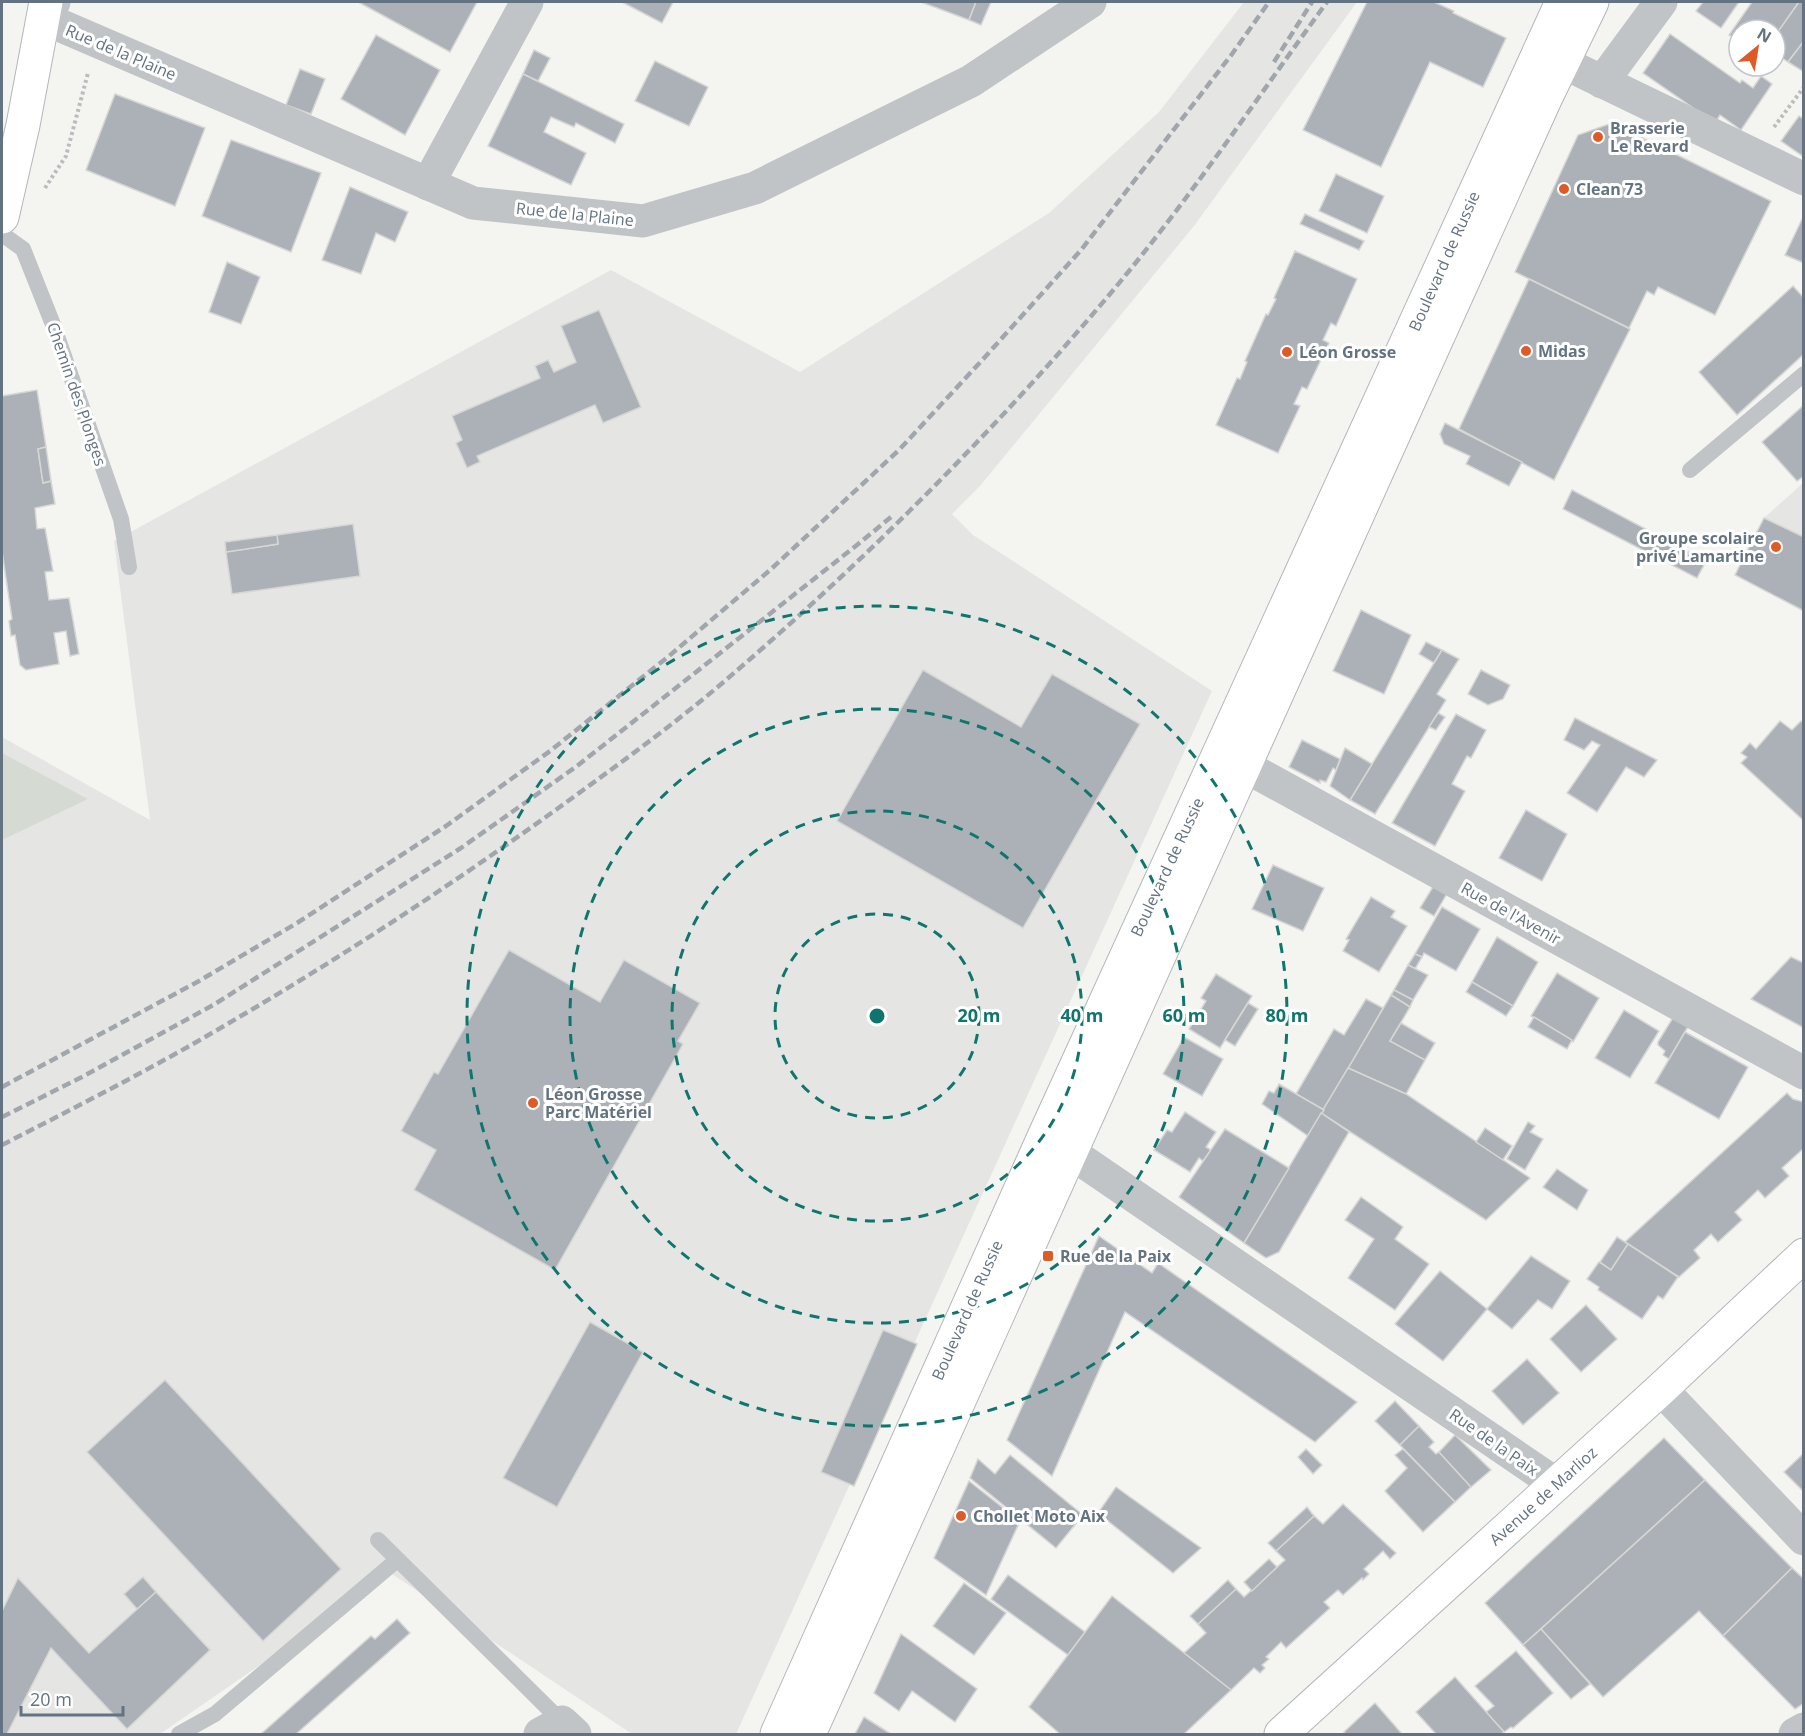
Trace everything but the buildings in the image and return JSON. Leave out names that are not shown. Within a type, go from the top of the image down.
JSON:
[{"type":"main road","name":"Boulevard de Russie","points":[[1551,57],[1562,2]]},
{"type":"main road","name":"Boulevard de Russie","points":[[777,1734],[1057,1146],[1551,57],[1592,2]]},
{"type":"main road","points":[[2,217],[48,7]]},
{"type":"main road","name":"Boulevard de Russie","points":[[809,1734],[1057,1146]]},
{"type":"main road","name":"Avenue de Marlioz","points":[[1281,1734],[1661,1389],[1803,1255]]},
{"type":"street","points":[[428,184],[527,2]]},
{"type":"street","name":"Rue de la Plaine","points":[[48,7],[96,41],[473,203],[643,221],[755,188],[971,81],[1090,2]]},
{"type":"street","points":[[1602,82],[1661,2]]},
{"type":"street","points":[[1551,57],[1803,179]]},
{"type":"street","name":"Rue de l'Avenir","points":[[1232,759],[1803,1073]]},
{"type":"street","name":"Rue de la Paix","points":[[1057,1146],[1556,1484]]},
{"type":"street","points":[[1661,1389],[1803,1539]]},
{"type":"street","points":[[1795,1734],[1803,1729]]},
{"type":"lane","name":"Chemin des Plonges","points":[[2,234],[23,249],[52,322],[121,519],[129,567]]},
{"type":"lane","points":[[1690,470],[1803,374]]},
{"type":"lane","points":[[378,1540],[559,1730]]},
{"type":"lane","points":[[179,1734],[215,1714],[397,1560]]},
{"type":"path","points":[[43,191],[66,156],[96,41]]},
{"type":"path","points":[[1754,155],[1803,87]]},
{"type":"shaded area","points":[[1244,2],[1357,2],[1194,226],[980,486],[952,514],[973,535],[1212,691],[736,1734],[632,1734],[392,1574],[160,1734],[2,1734],[2,737],[150,820],[114,541],[611,270],[800,372],[1049,213],[1159,112]]},
{"type":"shaded area","name":"Groupe scolaire privé Lamartine","points":[[1803,483],[1803,609],[1735,575],[1764,518]]},
{"type":"shaded area","points":[[2,753],[88,799],[2,840]]},
{"type":"railway","points":[[2,1087],[199,981],[297,923],[446,826],[550,751],[669,656],[769,571],[899,450],[1081,250],[1232,54],[1269,2]]},
{"type":"railway","points":[[1274,62],[1312,2]]},
{"type":"railway","points":[[2,1145],[173,1055],[354,946],[436,893],[557,809],[660,733],[720,685],[869,551],[963,456],[1054,358],[1129,272],[1216,158],[1327,2]]},
{"type":"railway","points":[[2,1117],[82,1077],[215,1004],[461,848],[577,766],[891,517]]},
{"type":"place","name":"Brasserie Le Revard","points":[[1598,137]]},
{"type":"place","name":"Clean 73","points":[[1564,189]]},
{"type":"place","name":"Midas","points":[[1526,351]]},
{"type":"place","name":"Léon Grosse","points":[[1287,352]]},
{"type":"place","name":"Groupe scolaire privé Lamartine","points":[[1776,547]]},
{"type":"place","name":"Léon Grosse Parc Matériel","points":[[533,1103]]},
{"type":"place","name":"Rue de la Paix","points":[[1048,1256]]},
{"type":"place","name":"Chollet Moto Aix","points":[[961,1516]]}]
